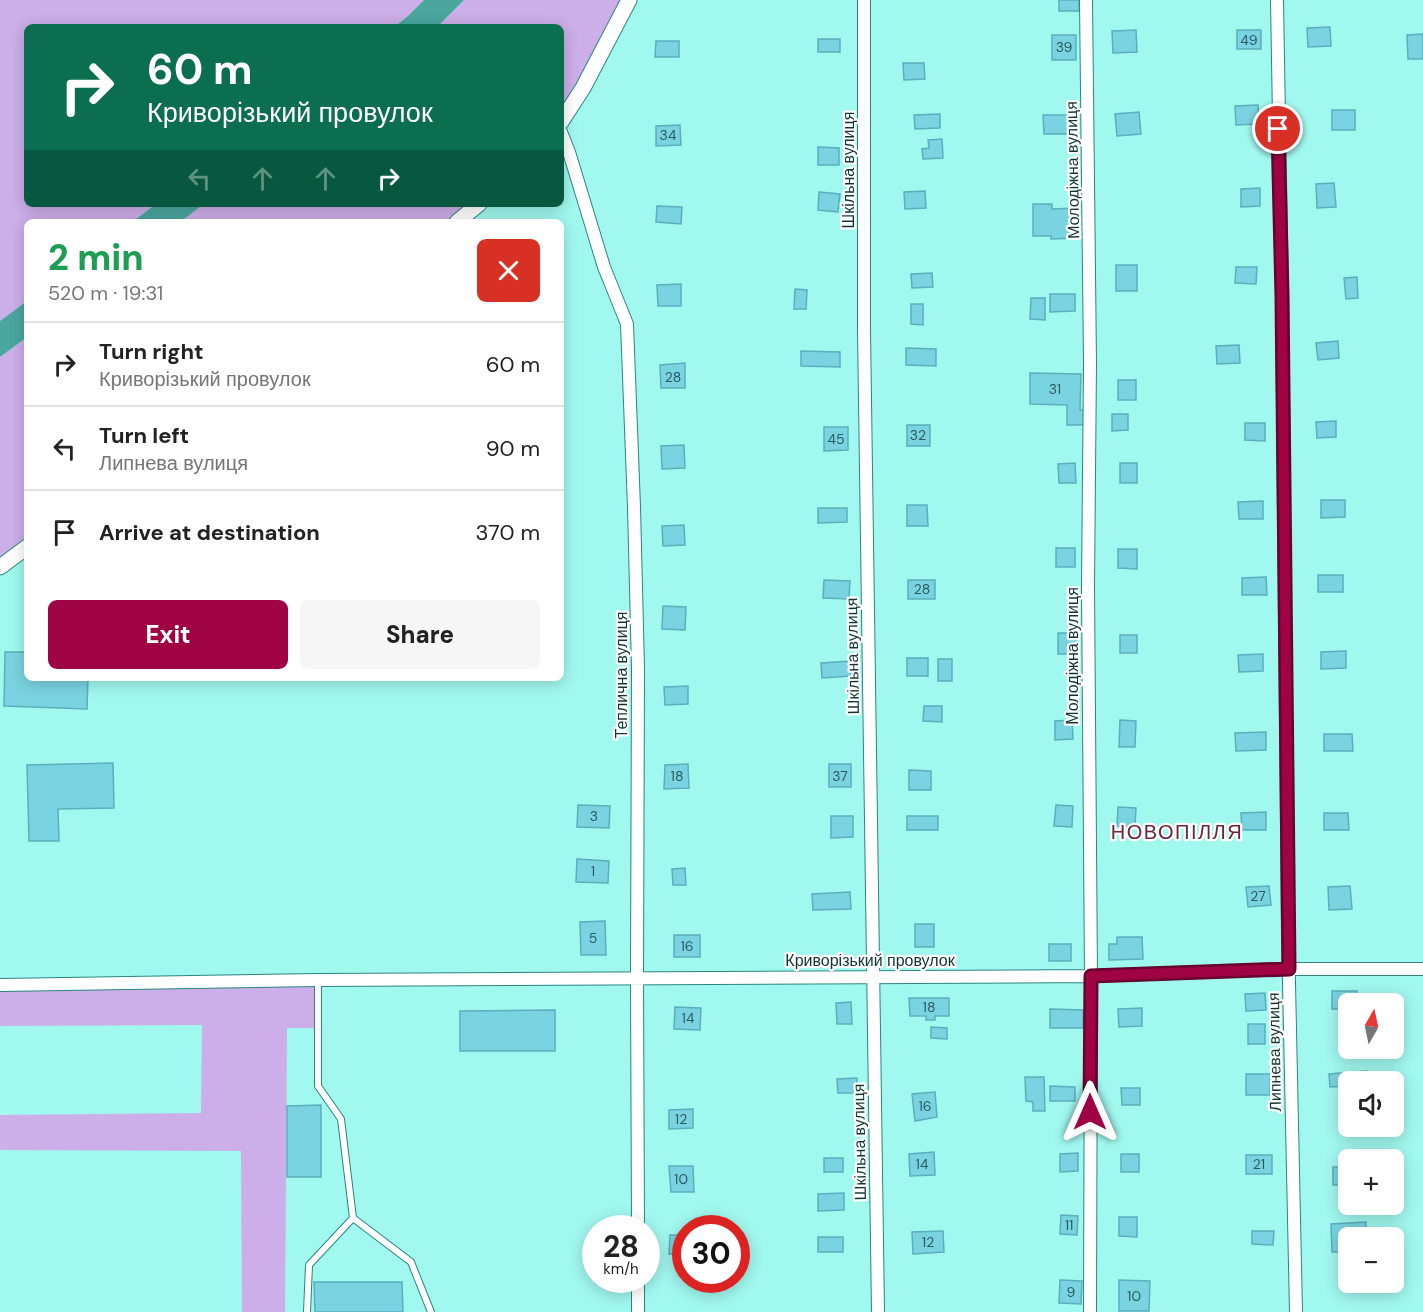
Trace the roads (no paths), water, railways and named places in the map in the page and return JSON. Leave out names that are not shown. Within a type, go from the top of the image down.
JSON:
[{"type":"street","points":[[564,117],[583,88],[629,0]]},
{"type":"street","name":"Шкільна вулиця","points":[[864,0],[864,330],[878,1312]]},
{"type":"street","name":"Молодіжна вулиця","points":[[1086,0],[1088,72],[1086,130],[1090,248],[1088,586],[1091,976],[1090,1312]]},
{"type":"street","name":"Липнева вулиця","points":[[1277,0],[1289,969],[1296,1312]]},
{"type":"street","name":"Теплична вулиця","points":[[564,140],[604,267],[627,324],[638,668],[638,1215]]},
{"type":"street","points":[[461,219],[475,207]]},
{"type":"street","points":[[0,567],[24,549]]},
{"type":"street","name":"Криворізький провулок","points":[[0,985],[318,980],[1091,976],[1289,969],[1423,969]]},
{"type":"street","points":[[638,1293],[638,1312]]},
{"type":"lane","points":[[318,980],[318,1086],[341,1119],[353,1218],[411,1262],[431,1312]]},
{"type":"lane","points":[[308,1312],[309,1265],[353,1218]]},
{"type":"water","points":[[424,0],[464,0],[440,24],[398,24]]},
{"type":"water","points":[[152,207],[200,207],[184,219],[136,219]]},
{"type":"water","points":[[24,303],[24,339],[0,357],[0,321]]},
{"type":"district","name":"НОВОПІЛЛЯ","points":[[1177,832]]}]
